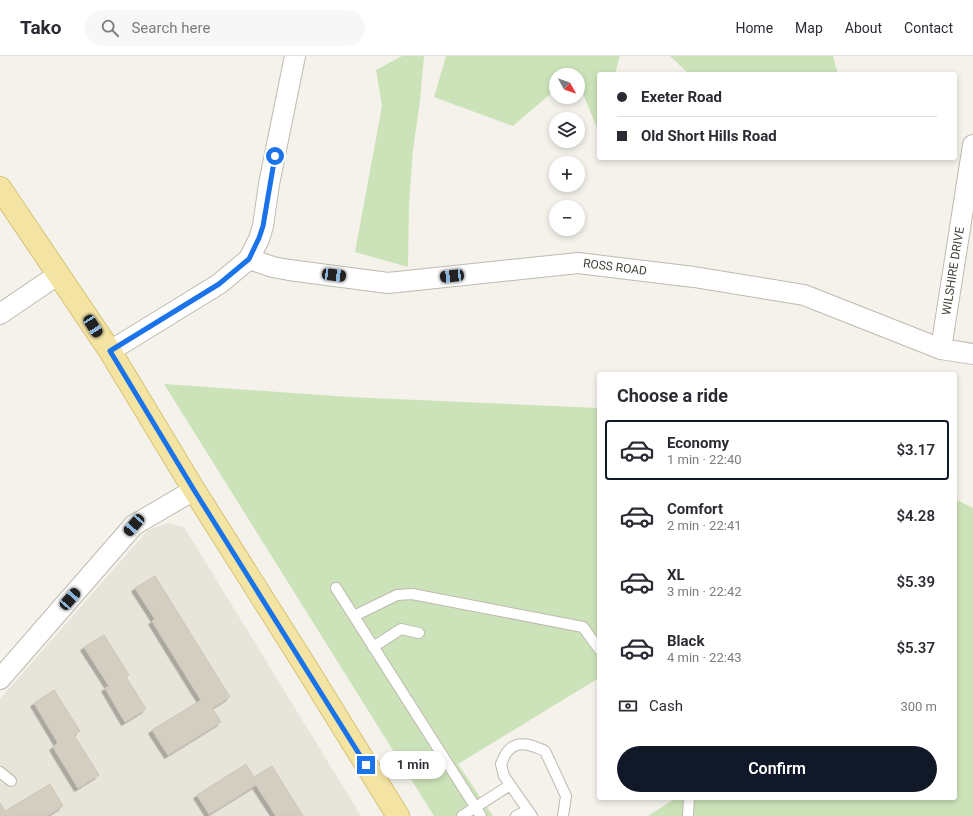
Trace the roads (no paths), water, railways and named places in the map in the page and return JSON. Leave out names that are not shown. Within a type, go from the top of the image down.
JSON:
[{"type":"main road","points":[[0,188],[110,351],[194,490],[398,816]]},
{"type":"street","points":[[110,351],[219,284],[249,259],[263,226],[269,184],[295,56]]},
{"type":"street","name":"WILSHIRE DRIVE","points":[[941,350],[973,145]]},
{"type":"street","name":"ROSS ROAD","points":[[249,259],[278,268],[388,283],[578,263],[694,277],[804,295],[941,350],[973,354]]},
{"type":"street","points":[[0,314],[59,274]]},
{"type":"street","points":[[0,679],[134,525],[194,490]]},
{"type":"lane","points":[[336,588],[478,812]]},
{"type":"lane","points":[[354,616],[397,595],[412,594],[583,627],[597,646]]},
{"type":"lane","points":[[374,646],[401,629],[419,633]]},
{"type":"lane","points":[[516,816],[530,813],[504,776],[501,764],[509,750],[518,744],[528,744],[545,751],[566,796],[563,816]]},
{"type":"lane","points":[[0,772],[11,781]]},
{"type":"lane","points":[[462,816],[478,812],[510,785]]},
{"type":"lane","points":[[688,816],[689,800]]}]
